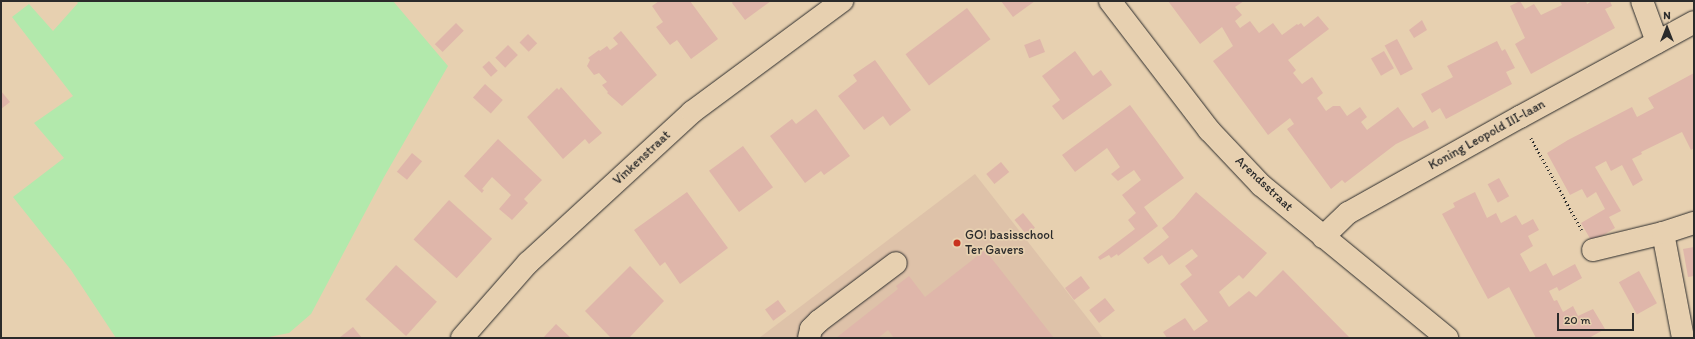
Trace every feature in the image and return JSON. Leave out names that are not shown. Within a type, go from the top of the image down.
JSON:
[{"type":"street","name":"Vinkenstraat","points":[[462,338],[528,263],[692,112],[842,1]]},
{"type":"street","name":"Arendsstraat","points":[[1110,1],[1209,130],[1261,185],[1323,238],[1447,338]]},
{"type":"street","points":[[1642,1],[1657,42]]},
{"type":"street","name":"Koning Leopold III-laan","points":[[1323,238],[1348,214],[1520,117],[1694,22]]},
{"type":"street","points":[[1593,250],[1663,233],[1694,223]]},
{"type":"street","points":[[1663,233],[1683,338]]},
{"type":"street","points":[[809,338],[811,329],[896,263]]},
{"type":"path","points":[[1520,117],[1593,250]]},
{"type":"shaded area","name":"GO! basisschool Ter Gavers","points":[[975,174],[1103,338],[759,338]]},
{"type":"green space","points":[[76,1],[393,1],[448,66],[384,177],[311,314],[289,333],[264,338],[116,338],[71,270],[13,197],[64,158],[34,123],[73,96],[12,17],[29,4],[53,31],[78,3]]},
{"type":"building","points":[[659,1],[690,1],[718,39],[691,59],[677,40],[670,45],[656,27],[663,22],[652,6]]},
{"type":"building","points":[[733,1],[771,1],[745,20],[732,3]]},
{"type":"building","points":[[1001,1],[1035,1],[1013,17]]},
{"type":"building","points":[[1168,1],[1244,1],[1235,7],[1242,15],[1235,21],[1240,28],[1250,21],[1259,33],[1273,23],[1282,35],[1297,24],[1298,25],[1301,23],[1304,27],[1318,16],[1329,29],[1288,60],[1296,70],[1293,73],[1302,84],[1312,77],[1323,93],[1317,98],[1326,111],[1333,106],[1340,106],[1347,116],[1360,107],[1367,117],[1361,122],[1367,130],[1398,107],[1413,128],[1425,120],[1429,128],[1396,144],[1345,183],[1342,180],[1331,189],[1287,129],[1294,124],[1290,118],[1268,135],[1213,61],[1233,46],[1222,27],[1200,44]]},
{"type":"building","points":[[1520,1],[1525,9],[1534,4],[1541,15],[1562,5],[1560,1],[1586,1],[1587,4],[1592,1],[1610,1],[1612,6],[1605,9],[1615,28],[1531,74],[1515,44],[1525,38],[1510,6]]},
{"type":"building","points":[[967,8],[990,39],[929,85],[906,54]]},
{"type":"building","points":[[1422,20],[1427,30],[1414,38],[1409,30]]},
{"type":"building","points":[[456,23],[464,31],[443,52],[435,44]]},
{"type":"building","points":[[621,31],[657,75],[622,106],[607,93],[608,92],[602,85],[607,82],[599,73],[594,75],[587,66],[590,60],[588,58],[599,50],[600,51],[607,46],[610,50],[618,44],[613,38]]},
{"type":"building","points":[[528,34],[537,43],[529,52],[520,42]]},
{"type":"building","points":[[1040,39],[1045,52],[1029,58],[1024,45]]},
{"type":"building","points":[[1397,39],[1413,69],[1401,76],[1385,46]]},
{"type":"building","points":[[1497,41],[1502,51],[1505,49],[1515,68],[1506,72],[1512,84],[1446,119],[1440,108],[1432,113],[1421,94],[1453,77],[1447,66]]},
{"type":"building","points":[[508,45],[518,55],[505,68],[495,58]]},
{"type":"building","points":[[1075,51],[1093,76],[1101,70],[1112,85],[1063,120],[1052,106],[1060,100],[1042,76]]},
{"type":"building","points":[[1384,51],[1394,68],[1381,76],[1371,58]]},
{"type":"building","points":[[875,60],[911,110],[890,126],[883,116],[864,130],[838,96],[857,81],[853,75]]},
{"type":"building","points":[[489,61],[498,71],[491,77],[482,67]]},
{"type":"building","points":[[1694,73],[1694,148],[1691,150],[1682,132],[1641,152],[1642,154],[1632,159],[1643,180],[1633,186],[1622,165],[1611,171],[1606,161],[1595,167],[1621,211],[1609,217],[1615,228],[1592,242],[1581,223],[1605,209],[1596,192],[1587,198],[1582,189],[1570,195],[1547,153],[1568,140],[1632,107],[1637,117],[1654,108],[1648,98]]},
{"type":"building","points":[[485,84],[503,100],[491,113],[473,97]]},
{"type":"building","points":[[561,87],[602,133],[589,144],[585,139],[563,159],[527,117],[557,88],[559,90]]},
{"type":"building","points":[[1,91],[10,102],[1,109]]},
{"type":"building","points":[[1130,105],[1184,178],[1144,207],[1158,226],[1118,256],[1117,254],[1111,258],[1109,255],[1100,260],[1098,257],[1135,229],[1128,220],[1136,213],[1122,195],[1141,180],[1134,170],[1118,181],[1111,174],[1120,167],[1107,148],[1075,172],[1062,155]]},
{"type":"building","points":[[816,109],[850,156],[824,175],[821,171],[805,183],[770,136],[792,119],[796,124]]},
{"type":"building","points":[[498,139],[542,180],[524,199],[528,203],[512,220],[499,209],[511,195],[492,177],[482,189],[484,190],[482,193],[464,176]]},
{"type":"building","points":[[743,146],[773,187],[739,212],[709,171]]},
{"type":"building","points":[[412,153],[422,161],[407,180],[397,172]]},
{"type":"building","points":[[1001,162],[1009,172],[994,184],[986,174]]},
{"type":"building","points":[[1499,178],[1509,196],[1498,203],[1488,184]]},
{"type":"building","points":[[687,192],[728,248],[680,284],[665,262],[660,266],[634,230]]},
{"type":"building","points":[[1196,192],[1267,253],[1243,279],[1239,275],[1219,292],[1229,307],[1249,291],[1256,297],[1283,270],[1350,338],[1167,338],[1163,332],[1185,318],[1194,331],[1208,321],[1180,284],[1192,275],[1185,266],[1198,256],[1192,249],[1169,265],[1162,255],[1148,264],[1143,258],[1169,237],[1162,228],[1174,218]]},
{"type":"building","points":[[1475,192],[1487,218],[1496,213],[1501,223],[1516,215],[1522,225],[1533,219],[1539,230],[1528,236],[1533,246],[1520,254],[1530,272],[1546,263],[1553,276],[1575,264],[1582,278],[1559,291],[1557,287],[1549,291],[1554,301],[1557,300],[1563,312],[1573,306],[1578,316],[1593,309],[1605,329],[1589,338],[1536,338],[1509,287],[1488,299],[1442,214],[1455,207],[1453,203]]},
{"type":"building","points":[[449,200],[492,239],[457,278],[414,239]]},
{"type":"building","points":[[1023,213],[1035,228],[1026,235],[1014,220]]},
{"type":"building","points":[[1694,247],[1694,276],[1688,277],[1683,249]]},
{"type":"building","points":[[985,250],[1054,338],[894,338],[888,330],[878,338],[836,338],[898,289],[896,286],[909,276],[925,297]]},
{"type":"building","points":[[396,265],[437,302],[406,336],[365,299]]},
{"type":"building","points":[[630,266],[664,301],[629,338],[611,338],[585,311]]},
{"type":"building","points":[[1639,271],[1657,303],[1637,315],[1619,282]]},
{"type":"building","points":[[1081,276],[1090,288],[1074,300],[1065,288]]},
{"type":"building","points":[[1105,298],[1115,311],[1099,323],[1089,310]]},
{"type":"building","points":[[778,300],[786,311],[773,321],[765,309]]},
{"type":"building","points":[[556,324],[571,338],[543,338]]},
{"type":"building","points":[[353,327],[362,338],[339,338]]},
{"type":"place","name":"GO! basisschool Ter Gavers","points":[[957,243]]}]
